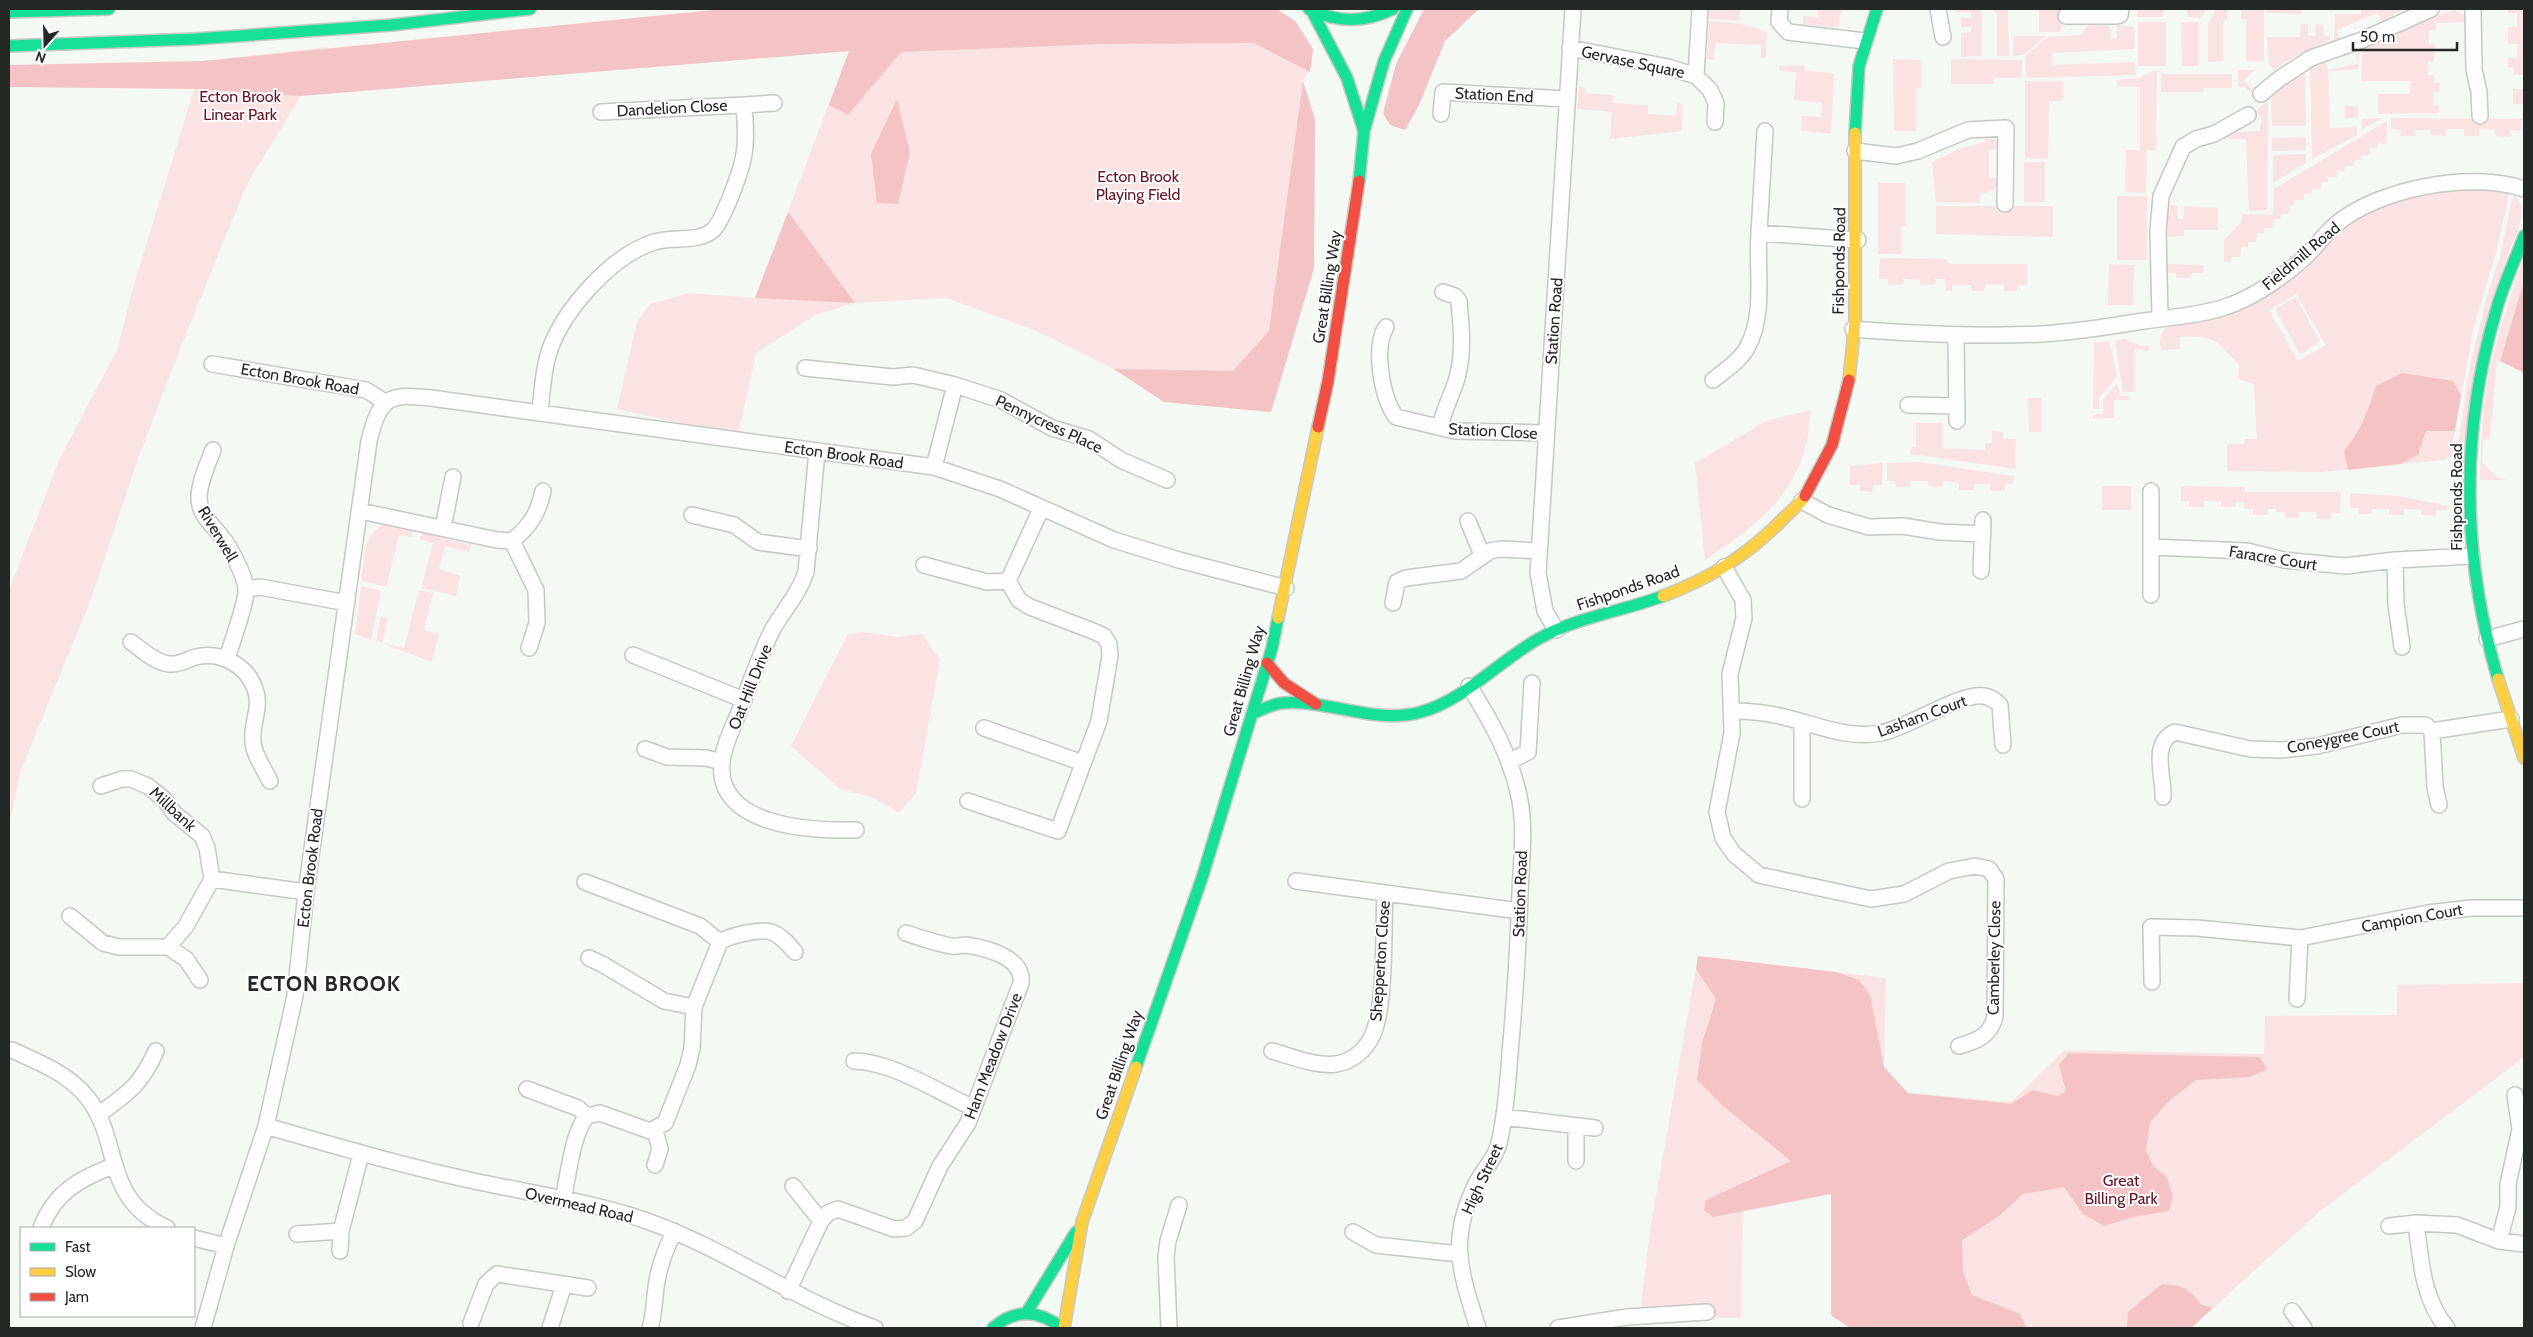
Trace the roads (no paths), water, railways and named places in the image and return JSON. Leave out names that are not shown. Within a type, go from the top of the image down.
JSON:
[{"type":"main road","points":[[9,12],[109,9]]},
{"type":"main road","points":[[9,46],[215,38],[392,25],[530,9]]},
{"type":"main road","points":[[1310,10],[1335,20],[1358,21],[1380,16],[1393,9]]},
{"type":"main road","name":"Great Billing Way","points":[[1063,1328],[1082,1222],[1202,878],[1267,663],[1286,588],[1328,381],[1356,204],[1364,131],[1384,61],[1407,9]]},
{"type":"main road","name":"Fishponds Road","points":[[1253,713],[1281,703],[1318,705],[1390,717],[1412,715],[1444,704],[1537,638],[1556,630],[1675,592],[1742,556],[1780,527],[1802,501],[1825,460],[1835,434],[1851,374],[1858,240],[1855,151],[1859,65],[1865,41],[1877,9]]},
{"type":"main road","name":"Great Billing Way","points":[[1310,10],[1348,78],[1364,131]]},
{"type":"main road","name":"Fishponds Road","points":[[2524,236],[2496,311],[2481,380],[2473,430],[2470,484],[2472,556],[2487,639],[2524,758]]},
{"type":"main road","name":"Fishponds Road","points":[[1267,663],[1284,683],[1318,705]]},
{"type":"main road","name":"Great Billing Way","points":[[1027,1312],[1082,1222]]},
{"type":"main road","points":[[993,1328],[1004,1318],[1027,1312],[1041,1314],[1054,1320],[1063,1328]]},
{"type":"street","name":"Station Road","points":[[1556,630],[1545,611],[1538,573],[1573,9]]},
{"type":"street","name":"Gervase Square","points":[[1696,76],[1700,9]]},
{"type":"street","points":[[1780,9],[1779,22],[1788,32],[1865,41]]},
{"type":"street","points":[[1938,9],[1943,37]]},
{"type":"street","points":[[2066,16],[2116,16],[2120,15],[2121,9]]},
{"type":"street","points":[[2261,94],[2279,79],[2312,58],[2362,40],[2412,15],[2431,9]]},
{"type":"street","points":[[2473,9],[2474,69],[2479,92],[2480,116]]},
{"type":"street","name":"Gervase Square","points":[[1570,48],[1668,68],[1696,76],[1710,90],[1716,103],[1715,122]]},
{"type":"street","name":"Station End","points":[[1441,114],[1443,92],[1566,99]]},
{"type":"street","name":"Dandelion Close","points":[[601,112],[774,103]]},
{"type":"street","name":"Dandelion Close","points":[[540,412],[546,369],[554,340],[595,281],[608,267],[629,253],[655,242],[700,237],[711,232],[718,224],[744,156],[744,105]]},
{"type":"street","points":[[2160,318],[2158,230],[2161,196],[2183,147],[2196,139],[2214,134],[2248,116]]},
{"type":"street","points":[[1855,151],[1896,156],[1918,151],[1968,130],[2006,128],[2005,204]]},
{"type":"street","points":[[1713,380],[1747,349],[1753,333],[1759,300],[1758,233],[1765,131]]},
{"type":"street","name":"Fieldmill Road","points":[[1853,329],[1956,336],[2074,331],[2184,316],[2223,308],[2262,290],[2303,258],[2335,225],[2392,194],[2412,189],[2486,181],[2507,183],[2524,189]]},
{"type":"street","points":[[1758,233],[1858,240]]},
{"type":"street","name":"Station Close","points":[[1440,428],[1445,405],[1458,374],[1462,336],[1459,300],[1443,292]]},
{"type":"street","name":"Station Close","points":[[1386,327],[1381,340],[1381,377],[1384,395],[1391,411],[1402,420],[1455,431],[1546,433]]},
{"type":"street","points":[[1956,336],[1957,421]]},
{"type":"street","name":"Ecton Brook Road","points":[[212,364],[366,390],[385,402]]},
{"type":"street","name":"Pennycress Place","points":[[805,368],[893,377],[913,375],[955,385],[1001,400],[1052,428],[1089,439],[1120,460],[1167,480]]},
{"type":"street","points":[[934,467],[955,385]]},
{"type":"street","name":"Ecton Brook Road","points":[[202,1328],[226,1246],[266,1126],[295,996],[306,892],[369,441],[374,419],[385,402],[404,395],[934,467],[1000,489],[1093,532],[1137,548],[1286,588]]},
{"type":"street","points":[[1908,405],[1957,406]]},
{"type":"street","name":"Riverwell","points":[[213,450],[200,488],[198,499],[200,509],[208,523],[223,538],[237,564],[246,589]]},
{"type":"street","name":"Oat Hill Drive","points":[[722,762],[744,700],[774,628],[800,590],[806,572],[817,451]]},
{"type":"street","points":[[443,528],[453,477]]},
{"type":"street","points":[[360,511],[498,540],[512,541],[527,528],[535,516],[542,491]]},
{"type":"street","points":[[2151,491],[2152,595]]},
{"type":"street","points":[[1802,501],[1828,515],[1869,527],[1903,526],[1940,532],[1983,527],[1981,571]]},
{"type":"street","points":[[968,802],[1058,831],[1099,721],[1110,656],[1109,644],[1104,636],[1094,630],[1030,607],[1018,600],[1011,590],[1008,581],[1041,509]]},
{"type":"street","points":[[692,515],[734,525],[758,542],[808,549]]},
{"type":"street","points":[[1468,521],[1482,555]]},
{"type":"street","points":[[512,541],[536,590],[538,623],[529,648]]},
{"type":"street","name":"Faracre Court","points":[[2151,547],[2247,551],[2284,560],[2319,565],[2351,566],[2395,560],[2472,556]]},
{"type":"street","points":[[1393,603],[1392,579],[1461,571],[1482,555],[1502,549],[1539,551]]},
{"type":"street","points":[[2395,560],[2396,604],[2402,647]]},
{"type":"street","points":[[924,565],[987,582],[1008,581]]},
{"type":"street","points":[[1724,567],[1743,600],[1744,618],[1730,674],[1732,711]]},
{"type":"street","points":[[227,659],[246,589],[260,587],[347,603]]},
{"type":"street","points":[[2487,639],[2524,629]]},
{"type":"street","points":[[130,642],[167,664],[180,664],[206,656],[227,659],[243,670],[255,688],[258,708],[253,743],[270,781]]},
{"type":"street","points":[[633,656],[744,700]]},
{"type":"street","points":[[1510,761],[1528,752],[1532,683]]},
{"type":"street","name":"Station Road","points":[[1470,686],[1491,720],[1510,761],[1520,797],[1522,831],[1512,1027]]},
{"type":"street","name":"Lasham Court","points":[[1732,711],[1772,714],[1845,735],[1867,735],[1898,728],[1949,705],[1983,696],[1994,699],[2000,705],[2003,745]]},
{"type":"street","name":"Camberley Close","points":[[1732,711],[1732,733],[1717,812],[1720,828],[1728,846],[1750,869],[1769,877],[1871,899],[1904,894],[1939,875],[1965,867],[1985,867],[1992,872],[1996,879],[1995,1017],[1991,1028],[1983,1037],[1959,1046]]},
{"type":"street","name":"Coneygree Court","points":[[2163,797],[2160,748],[2168,735],[2174,732],[2250,750],[2280,750],[2317,746],[2402,725],[2426,725],[2432,731],[2511,720]]},
{"type":"street","points":[[1802,722],[1802,799]]},
{"type":"street","points":[[984,728],[1083,763]]},
{"type":"street","points":[[2432,731],[2435,786],[2439,805]]},
{"type":"street","points":[[645,749],[668,757],[706,758],[722,762],[724,782],[734,799],[741,806],[767,820],[807,828],[856,830]]},
{"type":"street","name":"Millbank","points":[[101,786],[122,779],[131,779],[157,792],[174,813],[202,836],[207,848],[212,879]]},
{"type":"street","points":[[168,947],[186,926],[212,879],[306,892]]},
{"type":"street","name":"Shepperton Close","points":[[1296,881],[1519,911]]},
{"type":"street","points":[[585,882],[700,926],[720,942]]},
{"type":"street","name":"Shepperton Close","points":[[1272,1051],[1308,1061],[1335,1064],[1354,1057],[1368,1043],[1376,1027],[1381,988],[1385,893]]},
{"type":"street","name":"Campion Court","points":[[2152,982],[2151,927],[2197,928],[2300,938],[2428,913],[2471,908],[2524,908]]},
{"type":"street","points":[[70,916],[103,943],[119,947],[168,947],[186,959],[200,980]]},
{"type":"street","points":[[563,1200],[580,1128],[588,1116],[600,1113],[644,1130],[656,1130],[668,1118],[688,1066],[694,1006],[720,942],[730,936],[769,931],[783,939],[795,952]]},
{"type":"street","name":"Ham Meadow Drive","points":[[821,1221],[828,1213],[838,1209],[894,1228],[906,1228],[912,1225],[918,1218],[940,1166],[968,1123],[1021,983],[1021,973],[1012,961],[981,948],[964,945],[953,946],[906,933]]},
{"type":"street","points":[[2297,999],[2300,938]]},
{"type":"street","points":[[588,958],[602,964],[664,1001],[694,1006]]},
{"type":"street","name":"High Street","points":[[1478,1328],[1459,1264],[1461,1225],[1478,1181],[1498,1148],[1504,1117],[1512,1027]]},
{"type":"street","points":[[12,1050],[63,1075],[86,1096],[98,1115],[113,1166],[130,1198],[150,1219],[165,1227]]},
{"type":"street","points":[[98,1115],[129,1092],[146,1074],[156,1051]]},
{"type":"street","points":[[854,1061],[869,1061],[890,1069],[974,1108]]},
{"type":"street","points":[[527,1089],[578,1108],[588,1116]]},
{"type":"street","points":[[2499,1241],[2508,1207],[2508,1184],[2520,1129],[2515,1095]]},
{"type":"street","points":[[1504,1117],[1576,1128],[1595,1128]]},
{"type":"street","name":"Overmead Road","points":[[266,1126],[361,1154],[612,1211],[674,1231],[716,1251],[788,1291],[843,1317],[875,1328]]},
{"type":"street","points":[[1576,1128],[1576,1161]]},
{"type":"street","points":[[655,1166],[660,1149],[656,1130]]},
{"type":"street","points":[[340,1251],[341,1232],[361,1154]]},
{"type":"street","points":[[42,1227],[56,1202],[73,1185],[83,1178],[113,1166]]},
{"type":"street","points":[[788,1291],[821,1221],[793,1186]]},
{"type":"street","points":[[1170,1328],[1166,1256],[1168,1241],[1179,1205]]},
{"type":"street","points":[[2416,1223],[2426,1288],[2434,1307],[2447,1328]]},
{"type":"street","points":[[2389,1226],[2416,1223],[2457,1225],[2499,1241],[2524,1244]]},
{"type":"street","points":[[650,1328],[654,1315],[656,1282],[663,1257],[674,1231]]},
{"type":"street","points":[[297,1234],[341,1232]]},
{"type":"street","points":[[1353,1232],[1376,1245],[1459,1254]]},
{"type":"street","points":[[195,1238],[226,1246]]},
{"type":"street","points":[[471,1323],[486,1284],[496,1274],[588,1288]]},
{"type":"street","points":[[553,1328],[564,1285]]},
{"type":"street","points":[[2292,1311],[2304,1328]]},
{"type":"street","points":[[1558,1328],[1627,1317],[1707,1312]]},
{"type":"district","name":"ECTON BROOK","points":[[324,983]]},
{"type":"park label","name":"Ecton Brook Linear Park","points":[[240,105]]},
{"type":"park label","name":"Ecton Brook Playing Field","points":[[1138,185]]},
{"type":"park label","name":"Great Billing Park","points":[[2121,1189]]}]
